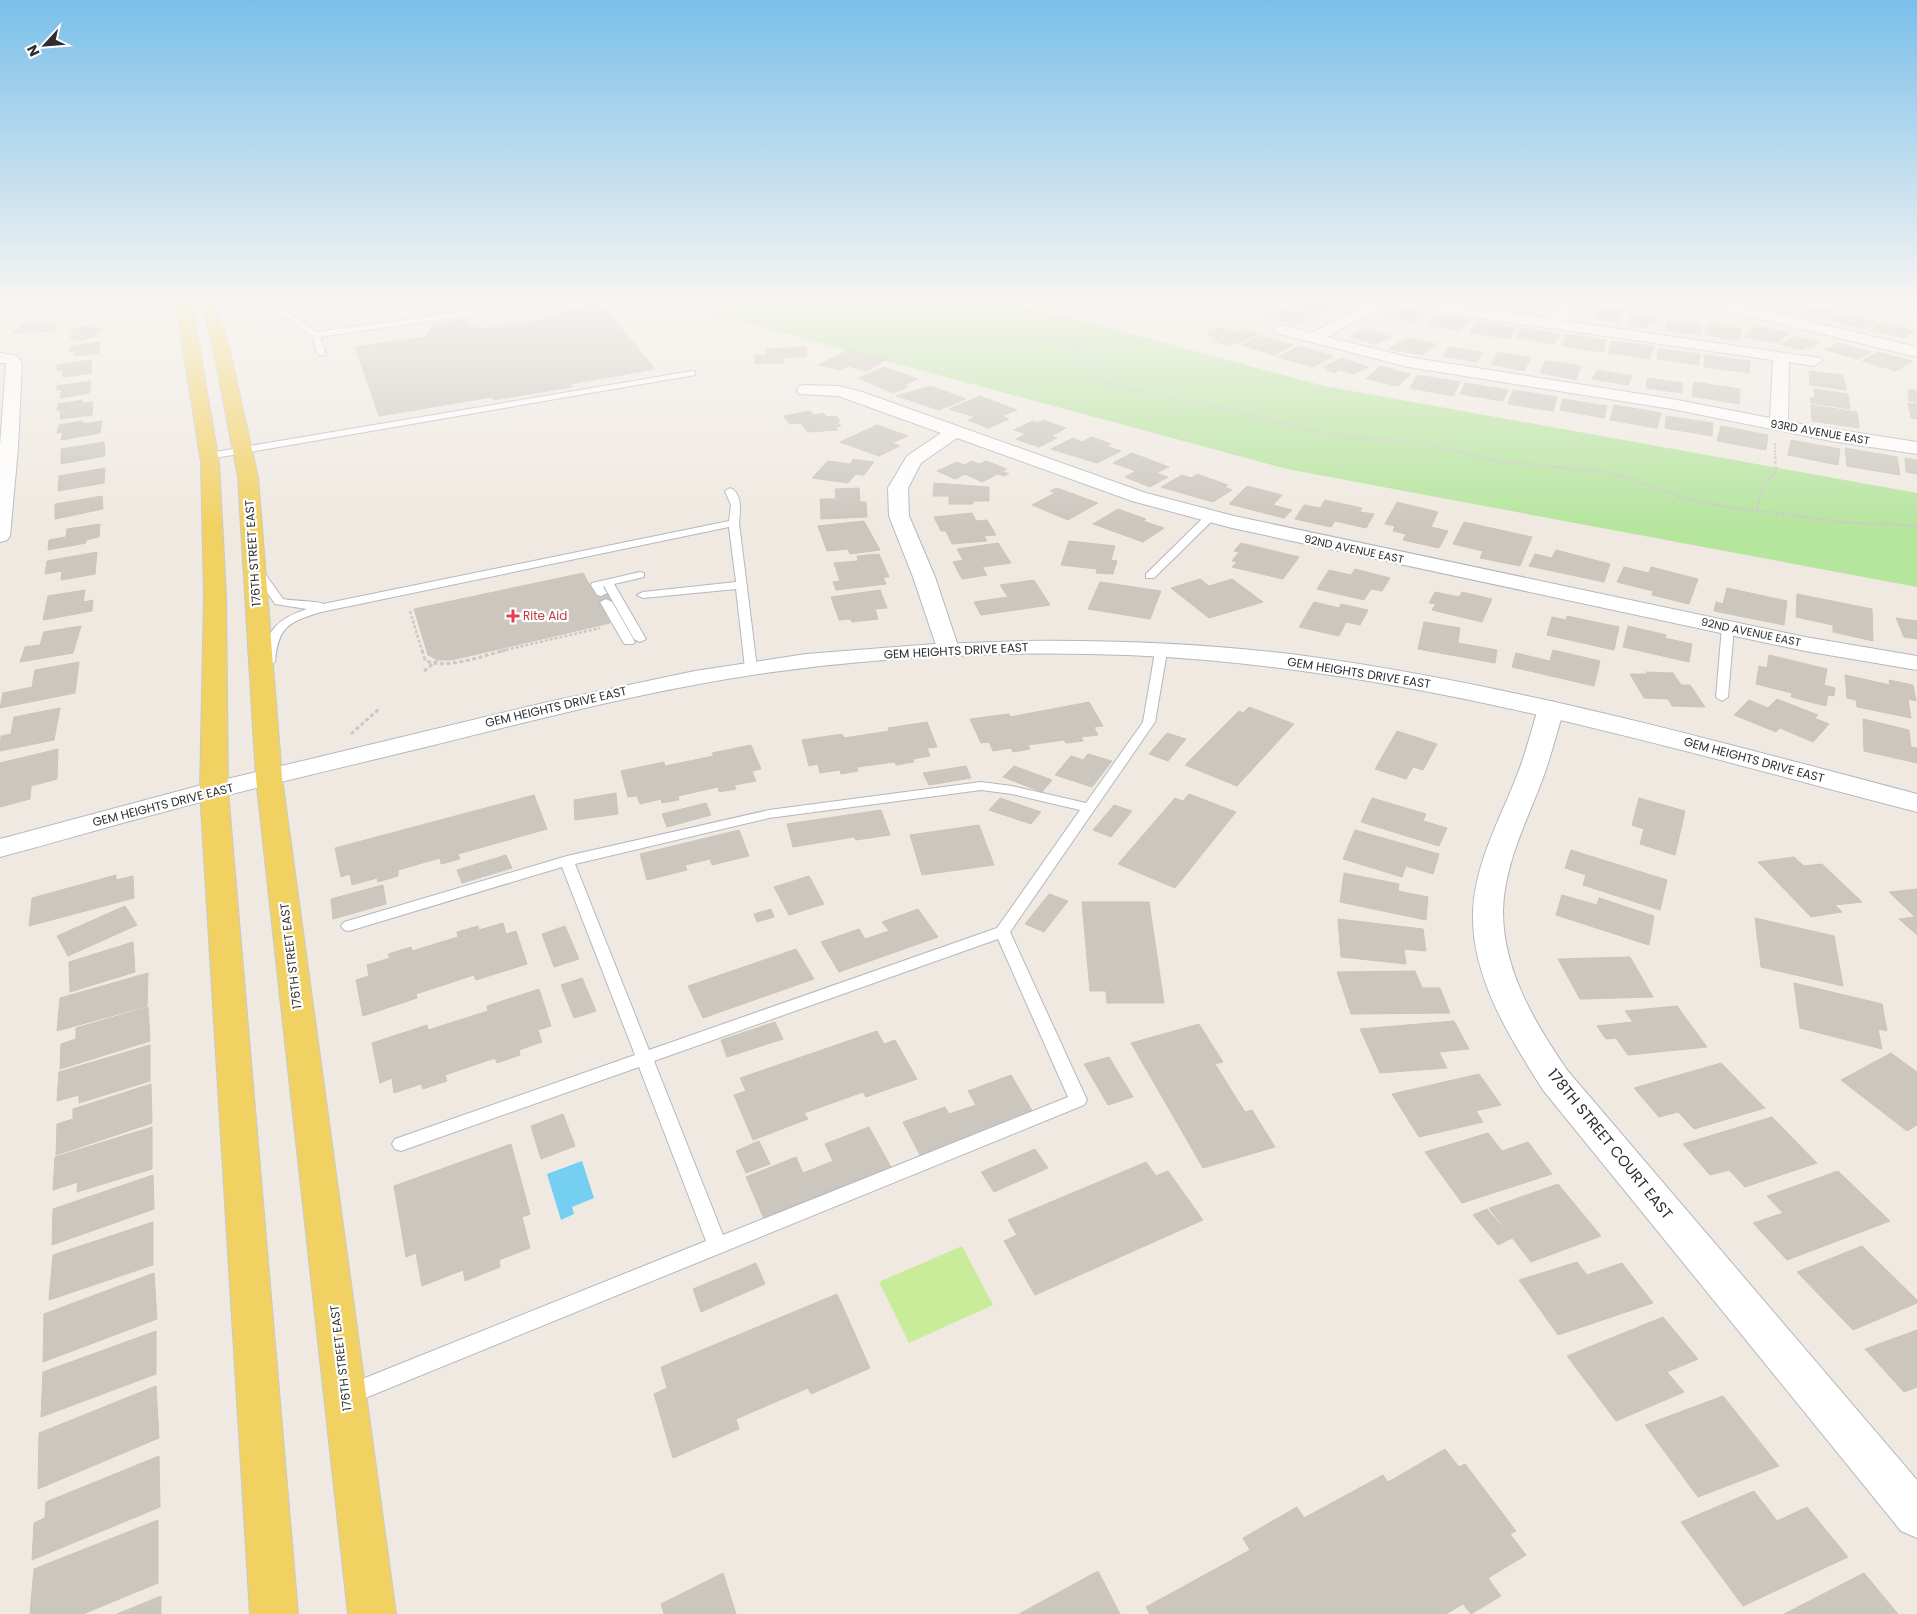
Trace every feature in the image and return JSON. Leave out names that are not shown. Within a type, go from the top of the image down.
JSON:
[{"type":"main road","points":[[195,375],[208,456],[215,595],[214,791],[274,1614]]},
{"type":"main road","name":"176TH STREET EAST","points":[[227,375],[248,476],[270,778],[372,1614]]},
{"type":"street","points":[[0,536],[4,449],[13,375]]},
{"type":"street","name":"93RD AVENUE EAST","points":[[1492,375],[1672,404],[1779,426],[1917,448]]},
{"type":"street","points":[[1779,426],[1780,375]]},
{"type":"street","name":"92ND AVENUE EAST","points":[[805,390],[839,392],[1139,497],[1210,517],[1429,566],[1805,644],[1917,663]]},
{"type":"street","points":[[947,649],[924,577],[899,516],[898,488],[914,460],[954,432]]},
{"type":"street","name":"GEM HEIGHTS DRIVE EAST","points":[[0,848],[214,791],[555,706],[652,685],[751,668],[947,649],[1079,647],[1214,654],[1375,674],[1551,709],[1917,803]]},
{"type":"street","name":"178TH STREET COURT EAST","points":[[1551,709],[1527,783],[1506,830],[1492,880],[1488,913],[1494,957],[1511,1006],[1555,1080],[1917,1515]]},
{"type":"lane","points":[[208,456],[678,375]]},
{"type":"lane","points":[[730,492],[736,505],[734,523],[751,668]]},
{"type":"lane","points":[[1150,576],[1210,517]]},
{"type":"lane","points":[[264,703],[271,645],[278,629],[298,617],[346,602],[734,523]]},
{"type":"lane","points":[[254,566],[279,602],[299,606],[346,602]]},
{"type":"lane","points":[[608,582],[634,640],[618,624],[596,585],[608,582],[640,575]]},
{"type":"lane","points":[[643,596],[742,585]]},
{"type":"lane","points":[[1722,697],[1728,627]]},
{"type":"lane","points":[[401,1144],[1002,932],[1149,722],[1161,652]]},
{"type":"lane","points":[[349,926],[567,861],[769,814],[981,786],[1012,790],[1090,808]]},
{"type":"lane","points":[[567,861],[718,1246]]},
{"type":"lane","points":[[345,1396],[1078,1100],[1002,932]]},
{"type":"path","points":[[1098,375],[1103,381],[1128,390],[1230,410],[1334,436],[1416,442],[1503,462],[1604,472],[1644,483],[1679,497],[1721,506],[1757,509],[1843,522],[1917,526]]},
{"type":"path","points":[[1757,509],[1761,491],[1776,470],[1775,433],[1779,426]]},
{"type":"path","points":[[410,611],[425,660],[432,664],[444,664],[618,624]]},
{"type":"path","points":[[424,671],[438,660]]},
{"type":"path","points":[[349,735],[380,708]]},
{"type":"green space","points":[[940,375],[1285,375],[1324,386],[1917,493],[1917,587],[1287,469]]},
{"type":"green space","points":[[962,1246],[993,1305],[909,1343],[879,1282]]},
{"type":"water","points":[[582,1161],[594,1198],[572,1207],[574,1214],[561,1220],[547,1174]]},
{"type":"building","points":[[365,375],[619,375],[570,384],[572,387],[494,400],[492,397],[379,416]]},
{"type":"building","points":[[864,375],[908,375],[918,379],[904,385],[908,387],[893,393],[858,378]]},
{"type":"building","points":[[1370,375],[1410,375],[1398,386],[1366,379]]},
{"type":"building","points":[[1417,375],[1460,382],[1453,396],[1410,388]]},
{"type":"building","points":[[1552,375],[1578,375],[1576,380]]},
{"type":"building","points":[[1594,375],[1632,376],[1628,385],[1592,379]]},
{"type":"building","points":[[1809,375],[1843,375],[1846,390],[1810,385]]},
{"type":"building","points":[[1647,378],[1682,383],[1682,393],[1646,388]]},
{"type":"building","points":[[91,381],[89,393],[60,398],[62,389],[57,390],[57,386]]},
{"type":"building","points":[[1694,382],[1740,389],[1739,404],[1692,396]]},
{"type":"building","points":[[1465,383],[1508,390],[1503,401],[1460,394]]},
{"type":"building","points":[[931,386],[966,399],[939,410],[896,396]]},
{"type":"building","points":[[1814,389],[1848,394],[1850,409],[1811,403],[1810,397],[1815,398]]},
{"type":"building","points":[[1908,389],[1917,391],[1917,402],[1909,401]]},
{"type":"building","points":[[1513,390],[1557,397],[1553,411],[1508,404]]},
{"type":"building","points":[[980,396],[1017,410],[1001,416],[1009,419],[988,428],[968,420],[975,417],[949,409]]},
{"type":"building","points":[[1563,399],[1607,406],[1604,418],[1560,410]]},
{"type":"building","points":[[83,400],[82,403],[93,402],[92,415],[60,419],[61,410],[57,411],[58,404]]},
{"type":"building","points":[[1908,403],[1917,404],[1917,419],[1911,418]]},
{"type":"building","points":[[1614,405],[1661,413],[1657,428],[1610,420]]},
{"type":"building","points":[[1811,405],[1857,412],[1859,428],[1812,421]]},
{"type":"building","points":[[810,411],[814,415],[823,413],[827,417],[836,416],[840,421],[837,422],[841,426],[835,427],[838,430],[808,432],[800,423],[790,424],[783,416]]},
{"type":"building","points":[[1666,416],[1713,423],[1712,436],[1665,428]]},
{"type":"building","points":[[1043,420],[1066,428],[1051,436],[1057,438],[1039,447],[1016,439],[1026,434],[1014,430],[1032,421],[1037,423]]},
{"type":"building","points":[[83,421],[83,424],[102,421],[100,433],[61,440],[63,432],[57,433],[59,425]]},
{"type":"building","points":[[877,425],[908,436],[892,443],[900,446],[879,456],[840,442]]},
{"type":"building","points":[[1721,426],[1768,435],[1766,450],[1717,441]]},
{"type":"building","points":[[1092,437],[1111,444],[1106,446],[1121,451],[1097,463],[1051,449],[1073,438],[1082,442]]},
{"type":"building","points":[[1791,440],[1840,449],[1838,465],[1788,455]]},
{"type":"building","points":[[104,442],[105,456],[61,464],[61,449]]},
{"type":"building","points":[[1845,448],[1897,457],[1900,475],[1847,466]]},
{"type":"building","points":[[1132,453],[1169,467],[1156,473],[1168,477],[1150,487],[1125,477],[1136,471],[1113,463]]},
{"type":"building","points":[[1905,458],[1917,460],[1917,474],[1906,472]]},
{"type":"building","points":[[853,459],[874,462],[864,475],[856,474],[848,483],[812,478],[828,461],[850,464]]},
{"type":"building","points":[[972,461],[979,464],[986,461],[1007,469],[1002,471],[1009,474],[1004,476],[998,474],[982,482],[965,474],[955,479],[937,471],[957,462],[964,465]]},
{"type":"building","points":[[105,468],[104,483],[58,491],[59,476]]},
{"type":"building","points":[[1197,474],[1228,485],[1224,487],[1232,490],[1213,502],[1161,487],[1182,475],[1191,478]]},
{"type":"building","points":[[934,483],[989,487],[989,501],[973,501],[973,504],[949,504],[949,496],[933,496]]},
{"type":"building","points":[[1247,486],[1282,495],[1273,505],[1292,510],[1284,518],[1229,504]]},
{"type":"building","points":[[859,488],[860,502],[866,502],[867,517],[821,519],[820,499],[836,499],[835,489]]},
{"type":"building","points":[[1057,488],[1098,503],[1068,520],[1032,505],[1055,493],[1050,491]]},
{"type":"building","points":[[102,496],[103,509],[55,519],[55,504]]},
{"type":"building","points":[[1325,500],[1362,508],[1360,512],[1374,514],[1366,528],[1335,521],[1331,527],[1295,519],[1304,505],[1320,508]]},
{"type":"building","points":[[1397,502],[1438,512],[1431,527],[1448,531],[1439,548],[1403,540],[1406,534],[1393,531],[1395,526],[1385,524]]},
{"type":"building","points":[[1118,509],[1146,519],[1143,521],[1164,528],[1143,542],[1093,524]]},
{"type":"building","points":[[972,513],[976,521],[987,520],[996,535],[984,536],[987,541],[952,544],[946,531],[941,531],[934,517]]},
{"type":"building","points":[[864,521],[880,550],[850,554],[848,549],[827,551],[818,526]]},
{"type":"building","points":[[1464,522],[1532,537],[1520,566],[1480,558],[1483,551],[1453,544]]},
{"type":"building","points":[[100,524],[99,537],[86,540],[86,543],[48,550],[49,540],[66,537],[67,529]]},
{"type":"building","points":[[1069,541],[1115,546],[1111,560],[1117,561],[1113,574],[1096,573],[1097,569],[1061,565]]},
{"type":"building","points":[[998,543],[1011,563],[982,567],[987,575],[962,579],[953,562],[963,560],[957,549]]},
{"type":"building","points":[[1241,543],[1299,557],[1283,579],[1232,567],[1237,562],[1232,561],[1239,552],[1234,551]]},
{"type":"building","points":[[1556,550],[1610,564],[1604,582],[1529,566],[1535,554],[1552,558]]},
{"type":"building","points":[[97,552],[95,574],[61,580],[62,571],[45,574],[47,561]]},
{"type":"building","points":[[879,554],[889,577],[883,577],[886,584],[836,590],[833,582],[840,581],[834,563],[858,561],[857,556]]},
{"type":"building","points":[[1624,567],[1649,573],[1651,567],[1698,579],[1689,604],[1652,595],[1653,591],[1617,582]]},
{"type":"building","points":[[1355,569],[1390,578],[1382,591],[1371,589],[1364,600],[1317,589],[1329,570],[1351,575]]},
{"type":"building","name":"Rite Aid","points":[[583,573],[595,594],[611,591],[616,600],[600,603],[610,623],[452,660],[438,660],[428,655],[414,609]]},
{"type":"building","points":[[1200,579],[1209,586],[1232,579],[1263,602],[1209,618],[1171,588]]},
{"type":"building","points":[[1034,580],[1050,605],[981,615],[974,602],[1008,597],[1000,585]]},
{"type":"building","points":[[1100,582],[1161,591],[1150,619],[1088,609]]},
{"type":"building","points":[[1727,588],[1787,601],[1784,625],[1714,611],[1716,602],[1723,604]]},
{"type":"building","points":[[85,590],[83,602],[93,600],[92,611],[43,620],[48,596]]},
{"type":"building","points":[[880,590],[887,608],[875,609],[878,619],[852,622],[851,619],[839,620],[831,597]]},
{"type":"building","points":[[1435,592],[1459,597],[1462,592],[1492,599],[1482,622],[1432,610],[1436,604],[1429,603]]},
{"type":"building","points":[[1797,594],[1872,609],[1873,641],[1833,632],[1833,625],[1796,617]]},
{"type":"building","points":[[1314,602],[1339,608],[1341,604],[1368,610],[1360,625],[1346,622],[1339,636],[1299,627]]},
{"type":"building","points":[[1567,616],[1619,627],[1614,650],[1547,635],[1552,617],[1566,620]]},
{"type":"building","points":[[1896,618],[1917,621],[1917,639],[1904,637]]},
{"type":"building","points":[[1424,622],[1460,628],[1458,643],[1497,650],[1495,663],[1418,649]]},
{"type":"building","points":[[81,626],[73,653],[20,662],[25,647],[40,645],[44,632]]},
{"type":"building","points":[[1628,626],[1666,635],[1665,638],[1692,644],[1689,662],[1623,647]]},
{"type":"building","points":[[1553,650],[1600,661],[1594,686],[1512,667],[1516,653],[1550,661]]},
{"type":"building","points":[[1769,655],[1827,669],[1824,685],[1835,688],[1834,696],[1828,695],[1826,706],[1791,697],[1792,693],[1756,684],[1759,666],[1767,668]]},
{"type":"building","points":[[79,662],[75,693],[0,708],[3,693],[32,687],[35,670]]},
{"type":"building","points":[[1646,672],[1673,673],[1681,685],[1690,685],[1705,707],[1672,706],[1668,699],[1644,698],[1630,674],[1648,674]]},
{"type":"building","points":[[1845,675],[1890,685],[1889,680],[1913,685],[1916,701],[1908,699],[1911,718],[1857,707],[1856,700],[1847,698]]},
{"type":"building","points":[[1777,699],[1818,715],[1814,718],[1829,724],[1813,742],[1780,728],[1776,732],[1734,715],[1749,700],[1768,708]]},
{"type":"building","points":[[1089,702],[1103,726],[1094,727],[1098,735],[1081,737],[1083,741],[1066,743],[1064,740],[1028,745],[1030,749],[1013,752],[1011,748],[993,751],[989,742],[981,743],[970,719],[1009,714],[1010,717]]},
{"type":"building","points":[[1249,707],[1294,724],[1237,786],[1185,765],[1239,711],[1243,713]]},
{"type":"building","points":[[60,708],[54,740],[0,751],[1,736],[11,734],[14,717]]},
{"type":"building","points":[[1863,719],[1909,730],[1911,747],[1917,748],[1917,763],[1864,751]]},
{"type":"building","points":[[927,722],[937,747],[927,748],[930,756],[913,759],[914,762],[896,765],[895,762],[857,767],[858,771],[841,774],[840,770],[820,773],[818,764],[809,766],[802,740],[842,734],[844,738],[889,731],[888,728]]},
{"type":"building","points":[[1397,731],[1437,744],[1423,770],[1413,767],[1406,779],[1375,769]]},
{"type":"building","points":[[1167,733],[1186,739],[1168,761],[1149,754]]},
{"type":"building","points":[[751,745],[761,769],[752,771],[756,781],[734,785],[736,789],[719,792],[718,787],[678,796],[679,800],[662,803],[661,799],[640,804],[637,796],[628,797],[621,771],[664,762],[665,766],[714,756],[712,753]]},
{"type":"building","points":[[58,749],[57,779],[31,786],[30,799],[0,807],[0,763]]},
{"type":"building","points":[[1088,754],[1112,761],[1092,787],[1055,775],[1071,756],[1083,760]]},
{"type":"building","points":[[966,766],[971,778],[929,785],[923,773]]},
{"type":"building","points":[[1014,766],[1052,780],[1042,792],[1003,777]]},
{"type":"building","points":[[616,793],[618,814],[575,820],[574,800]]},
{"type":"building","points":[[1189,794],[1236,812],[1175,888],[1118,864],[1175,798],[1183,801]]},
{"type":"building","points":[[534,795],[547,829],[458,854],[460,859],[441,864],[440,858],[398,870],[398,876],[378,882],[377,878],[352,885],[350,874],[341,877],[335,848]]},
{"type":"building","points":[[1000,798],[1041,812],[1031,824],[989,810]]},
{"type":"building","points":[[1372,798],[1426,814],[1423,821],[1447,828],[1439,846],[1361,822]]},
{"type":"building","points":[[1639,798],[1685,811],[1675,855],[1640,844],[1644,829],[1632,825]]},
{"type":"building","points":[[706,803],[711,815],[667,827],[662,814]]},
{"type":"building","points":[[1114,805],[1132,811],[1111,837],[1093,830]]},
{"type":"building","points":[[881,810],[890,835],[856,840],[854,837],[793,847],[787,824]]},
{"type":"building","points":[[979,825],[994,865],[922,875],[910,835]]},
{"type":"building","points":[[739,830],[749,856],[712,865],[710,859],[685,865],[687,870],[647,880],[640,854]]},
{"type":"building","points":[[1355,830],[1439,854],[1433,874],[1406,866],[1402,877],[1343,859]]},
{"type":"building","points":[[1571,850],[1667,880],[1660,910],[1583,885],[1586,875],[1565,868]]},
{"type":"building","points":[[506,855],[512,868],[462,883],[457,870]]},
{"type":"building","points":[[1794,857],[1804,866],[1822,864],[1862,902],[1835,905],[1842,912],[1811,917],[1758,862]]},
{"type":"building","points":[[1344,873],[1399,884],[1398,891],[1428,897],[1426,920],[1340,902]]},
{"type":"building","points":[[116,875],[116,880],[133,876],[134,898],[29,926],[32,898]]},
{"type":"building","points":[[809,876],[824,904],[789,915],[774,887]]},
{"type":"building","points":[[383,885],[386,904],[333,919],[331,899]]},
{"type":"building","points":[[1917,889],[1917,935],[1899,919],[1915,917],[1889,892]]},
{"type":"building","points":[[1049,894],[1068,901],[1044,932],[1025,924]]},
{"type":"building","points":[[1562,895],[1597,905],[1599,898],[1654,916],[1649,945],[1556,915]]},
{"type":"building","points":[[1082,902],[1149,902],[1164,1003],[1107,1003],[1106,991],[1090,991]]},
{"type":"building","points":[[125,906],[137,925],[68,956],[57,936]]},
{"type":"building","points":[[771,909],[774,917],[757,922],[754,914]]},
{"type":"building","points":[[918,909],[938,937],[839,972],[821,942],[859,929],[865,939],[889,931],[882,922]]},
{"type":"building","points":[[1755,918],[1834,936],[1843,986],[1761,967]]},
{"type":"building","points":[[1338,919],[1423,929],[1426,951],[1404,949],[1406,964],[1341,957]]},
{"type":"building","points":[[503,923],[506,934],[516,931],[527,964],[476,980],[474,975],[416,994],[417,998],[363,1016],[356,980],[369,976],[367,965],[390,958],[388,954],[411,947],[412,951],[458,937],[457,932],[478,926],[479,930]]},
{"type":"building","points":[[565,926],[579,959],[554,967],[542,934]]},
{"type":"building","points":[[133,942],[135,972],[70,992],[69,962]]},
{"type":"building","points":[[796,949],[814,979],[703,1018],[688,986]]},
{"type":"building","points":[[1630,957],[1653,997],[1580,999],[1558,959]]},
{"type":"building","points":[[1415,971],[1422,988],[1440,988],[1450,1013],[1351,1014],[1337,972]]},
{"type":"building","points":[[148,973],[147,1006],[57,1031],[60,998]]},
{"type":"building","points":[[582,978],[596,1011],[574,1018],[561,985]]},
{"type":"building","points":[[1794,983],[1882,1004],[1887,1031],[1878,1029],[1882,1049],[1800,1028]]},
{"type":"building","points":[[539,989],[551,1026],[538,1030],[542,1042],[519,1050],[520,1055],[497,1063],[495,1058],[445,1075],[447,1081],[423,1089],[421,1084],[394,1093],[392,1078],[380,1083],[372,1043],[427,1025],[428,1030],[488,1011],[487,1006]]},
{"type":"building","points":[[1677,1006],[1707,1047],[1628,1055],[1616,1038],[1606,1039],[1597,1026],[1633,1022],[1625,1011]]},
{"type":"building","points":[[148,1007],[150,1041],[60,1069],[61,1044],[76,1039],[76,1028]]},
{"type":"building","points":[[1454,1021],[1469,1049],[1439,1052],[1447,1068],[1380,1073],[1360,1029]]},
{"type":"building","points":[[775,1022],[783,1039],[727,1057],[721,1040]]},
{"type":"building","points":[[1199,1024],[1223,1062],[1215,1064],[1245,1112],[1252,1110],[1275,1147],[1203,1168],[1131,1043]]},
{"type":"building","points":[[877,1031],[884,1044],[895,1040],[917,1079],[866,1097],[863,1092],[804,1113],[808,1119],[753,1140],[734,1095],[746,1091],[740,1078]]},
{"type":"building","points":[[150,1045],[150,1081],[79,1103],[79,1095],[57,1101],[59,1072]]},
{"type":"building","points":[[1891,1053],[1917,1072],[1917,1125],[1907,1131],[1841,1080]]},
{"type":"building","points":[[1109,1057],[1133,1097],[1108,1105],[1084,1064]]},
{"type":"building","points":[[1721,1063],[1765,1108],[1694,1129],[1678,1112],[1659,1117],[1634,1088]]},
{"type":"building","points":[[1479,1074],[1501,1105],[1476,1111],[1483,1122],[1419,1137],[1392,1094]]},
{"type":"building","points":[[1011,1075],[1034,1114],[921,1157],[903,1122],[945,1107],[949,1114],[976,1105],[968,1091]]},
{"type":"building","points":[[151,1084],[152,1123],[56,1155],[57,1124],[73,1119],[73,1109]]},
{"type":"building","points":[[563,1114],[575,1146],[541,1159],[531,1126]]},
{"type":"building","points":[[1772,1117],[1817,1163],[1745,1187],[1729,1170],[1710,1175],[1683,1144]]},
{"type":"building","points":[[152,1127],[152,1169],[77,1192],[78,1182],[53,1190],[55,1157]]},
{"type":"building","points":[[869,1127],[892,1169],[765,1221],[746,1177],[796,1157],[803,1173],[833,1161],[825,1144]]},
{"type":"building","points":[[1488,1133],[1502,1151],[1528,1142],[1552,1174],[1462,1203],[1425,1152]]},
{"type":"building","points":[[759,1141],[770,1164],[746,1173],[736,1151]]},
{"type":"building","points":[[511,1144],[530,1214],[522,1217],[530,1248],[499,1260],[500,1267],[465,1281],[463,1270],[422,1286],[416,1253],[406,1257],[394,1186]]},
{"type":"building","points":[[1035,1149],[1048,1168],[994,1192],[981,1172]]},
{"type":"building","points":[[1146,1162],[1156,1176],[1168,1171],[1203,1220],[1035,1295],[1004,1241],[1017,1235],[1008,1220]]},
{"type":"building","points":[[1838,1171],[1890,1221],[1787,1260],[1753,1223],[1783,1213],[1767,1196]]},
{"type":"building","points":[[153,1175],[154,1209],[52,1245],[53,1209]]},
{"type":"building","points":[[1558,1184],[1601,1236],[1531,1262],[1489,1208]]},
{"type":"building","points":[[1487,1209],[1512,1238],[1498,1245],[1473,1215]]},
{"type":"building","points":[[153,1222],[153,1265],[49,1300],[53,1255]]},
{"type":"building","points":[[1862,1246],[1917,1300],[1917,1303],[1853,1330],[1797,1272]]},
{"type":"building","points":[[1577,1262],[1587,1275],[1622,1263],[1653,1303],[1558,1335],[1519,1280]]},
{"type":"building","points":[[756,1263],[765,1284],[701,1312],[693,1289]]},
{"type":"building","points":[[154,1273],[157,1319],[43,1362],[44,1314]]},
{"type":"building","points":[[837,1294],[870,1368],[811,1394],[808,1388],[736,1419],[739,1429],[673,1458],[654,1394],[667,1388],[661,1367]]},
{"type":"building","points":[[1663,1317],[1698,1359],[1667,1372],[1684,1392],[1616,1421],[1567,1356]]},
{"type":"building","points":[[1917,1330],[1917,1387],[1904,1392],[1865,1349]]},
{"type":"building","points":[[156,1331],[156,1374],[41,1417],[43,1372]]},
{"type":"building","points":[[156,1386],[159,1438],[38,1489],[39,1433]]},
{"type":"building","points":[[1723,1396],[1779,1466],[1698,1497],[1645,1425]]},
{"type":"building","points":[[1445,1449],[1459,1467],[1465,1464],[1516,1531],[1510,1534],[1526,1555],[1488,1578],[1501,1596],[1471,1614],[1463,1604],[1446,1614],[1150,1614],[1146,1607],[1250,1550],[1243,1538],[1297,1507],[1304,1518],[1383,1475],[1388,1482]]},
{"type":"building","points":[[159,1456],[160,1507],[32,1560],[34,1523],[45,1518],[46,1502]]},
{"type":"building","points":[[1754,1491],[1777,1521],[1807,1507],[1848,1557],[1743,1606],[1681,1522]]},
{"type":"building","points":[[158,1520],[158,1583],[83,1614],[30,1614],[34,1569]]},
{"type":"building","points":[[1098,1571],[1120,1614],[1019,1614]]},
{"type":"building","points":[[723,1573],[736,1614],[664,1614],[661,1604]]},
{"type":"building","points":[[1864,1573],[1898,1614],[1784,1614]]},
{"type":"building","points":[[161,1596],[161,1614],[117,1614]]},
{"type":"place","name":"Rite Aid","points":[[513,616]]}]
